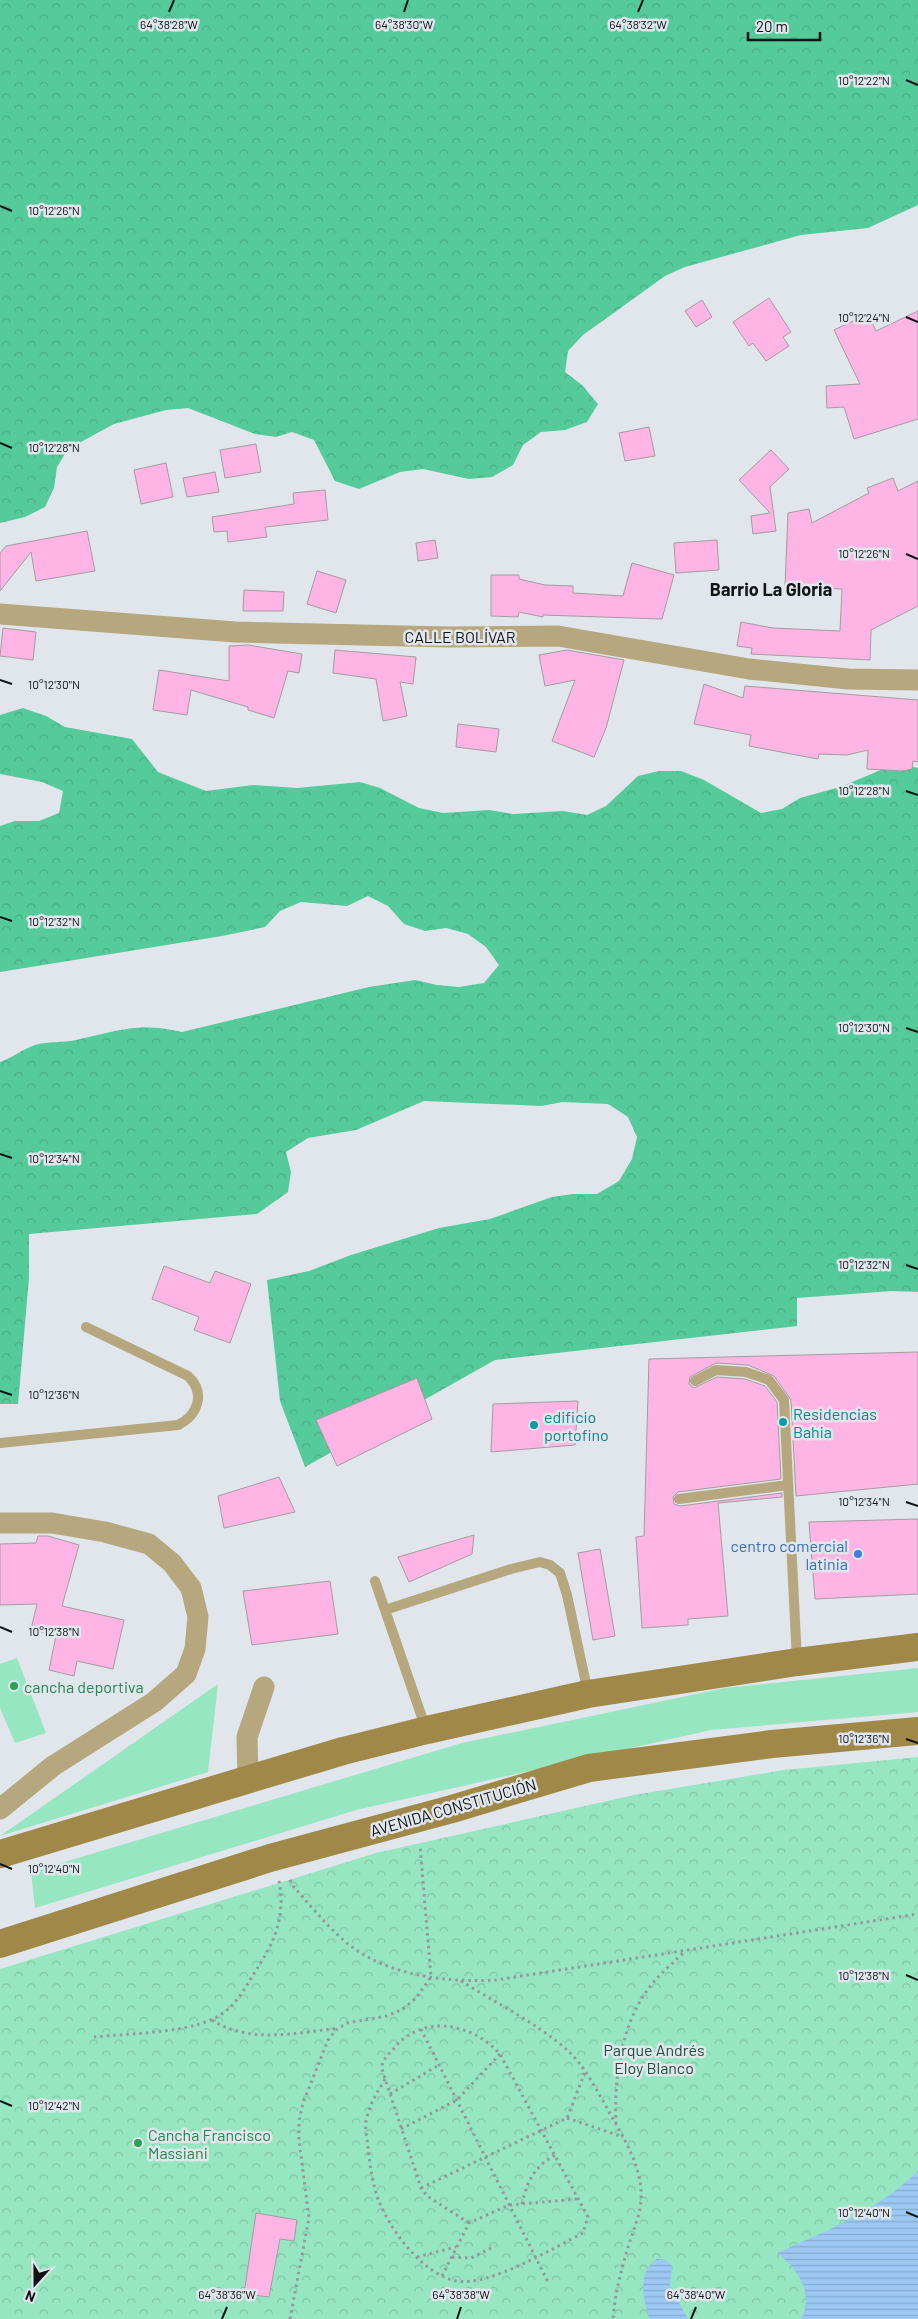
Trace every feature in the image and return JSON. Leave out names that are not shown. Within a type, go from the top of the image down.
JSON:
[{"type":"main road","points":[[0,1854],[343,1751],[427,1730],[588,1694],[797,1662],[918,1647]]},
{"type":"main road","name":"AVENIDA CONSTITUCIÓN","points":[[0,1944],[270,1858],[452,1809],[589,1768],[772,1744],[918,1731]]},
{"type":"street","name":"CALLE BOLÍVAR","points":[[0,614],[236,632],[448,637],[558,636],[750,669],[848,679],[918,680]]},
{"type":"street","points":[[0,1523],[52,1523],[105,1532],[148,1544],[172,1563],[191,1588],[198,1616],[196,1649],[186,1674],[154,1702],[53,1766],[0,1809]]},
{"type":"street","points":[[248,1780],[247,1737],[264,1687]]},
{"type":"lane","points":[[0,1443],[178,1426],[188,1420],[196,1408],[198,1392],[194,1382],[188,1376],[86,1327]]},
{"type":"lane","points":[[695,1381],[716,1370],[746,1372],[769,1380],[784,1400],[797,1662]]},
{"type":"lane","points":[[679,1499],[788,1485]]},
{"type":"lane","points":[[385,1610],[511,1569],[540,1562],[550,1565],[560,1573],[567,1594],[588,1694]]},
{"type":"lane","points":[[375,1581],[427,1730]]},
{"type":"path","points":[[212,2020],[224,2028],[238,2032],[269,2035],[294,2034],[339,2027],[355,2020],[387,2016],[398,2012],[412,2002],[431,1977],[419,1835]]},
{"type":"path","points":[[288,1874],[293,1886],[341,1938],[364,1954],[416,1975],[461,1981],[496,1980],[918,1914]]},
{"type":"path","points":[[94,2036],[188,2027],[212,2020],[225,2012],[237,2000],[273,1941],[279,1923],[282,1904],[278,1877]]},
{"type":"path","points":[[616,2124],[615,2100],[619,2059],[628,2030],[651,1985],[686,1950]]},
{"type":"path","points":[[461,1981],[556,2041],[568,2051],[585,2072],[623,2137],[640,2177],[641,2203],[618,2282],[613,2319]]},
{"type":"path","points":[[385,2079],[373,2099],[366,2123],[370,2170],[378,2199],[390,2224],[428,2268],[442,2276],[458,2281],[489,2278],[583,2233],[588,2218],[500,2054],[490,2042],[474,2033],[454,2026],[434,2025],[421,2029],[400,2041],[384,2059],[382,2064],[385,2079],[421,2188],[428,2196],[469,2223]]},
{"type":"path","points":[[290,2319],[310,2218],[299,2140],[299,2121],[328,2040],[339,2027]]},
{"type":"path","points":[[421,2029],[549,2284]]},
{"type":"path","points":[[401,2129],[457,2100],[500,2054]]},
{"type":"path","points":[[390,2094],[439,2065]]},
{"type":"path","points":[[567,2118],[585,2072]]},
{"type":"path","points":[[421,2188],[567,2118],[623,2137]]},
{"type":"path","points":[[522,2204],[526,2186],[532,2173],[542,2163],[555,2155]]},
{"type":"path","points":[[442,2276],[469,2223],[509,2205],[578,2199]]},
{"type":"path","points":[[452,2257],[470,2258],[496,2246]]},
{"type":"path","points":[[417,2257],[457,2247]]},
{"type":"green space","points":[[0,0],[918,0],[918,205],[868,228],[801,235],[685,267],[665,276],[583,335],[568,351],[565,372],[582,385],[598,404],[587,422],[565,430],[541,432],[523,445],[513,465],[492,477],[469,479],[423,469],[400,472],[359,489],[335,481],[314,440],[292,432],[276,437],[255,434],[188,408],[166,410],[114,424],[68,449],[57,467],[54,488],[45,507],[25,517],[0,523]]},
{"type":"green space","points":[[23,708],[46,716],[65,727],[132,739],[158,772],[206,791],[253,785],[297,788],[360,782],[380,788],[419,808],[443,813],[489,810],[513,814],[563,811],[587,815],[606,806],[638,776],[659,771],[681,771],[704,780],[761,813],[782,809],[800,798],[840,787],[881,770],[905,765],[918,768],[918,1292],[892,1291],[797,1298],[797,1326],[495,1360],[305,1467],[280,1401],[267,1280],[309,1271],[351,1255],[439,1228],[490,1219],[552,1197],[573,1194],[597,1194],[619,1181],[632,1159],[637,1137],[628,1117],[608,1104],[563,1102],[541,1106],[424,1101],[356,1130],[308,1138],[286,1152],[291,1172],[288,1192],[257,1214],[29,1234],[29,1278],[18,1404],[0,1404],[0,1062],[40,1044],[71,1041],[128,1029],[152,1028],[182,1032],[369,987],[415,980],[459,987],[484,983],[499,965],[486,947],[468,934],[446,928],[425,931],[404,924],[388,906],[368,896],[347,906],[301,902],[280,911],[265,927],[222,936],[0,972],[0,826],[15,821],[39,821],[59,813],[63,791],[42,782],[0,774],[0,715]]},
{"type":"green space","name":"cancha deportiva","points":[[17,1658],[46,1733],[15,1743],[0,1708],[0,1664]]},
{"type":"green space","points":[[918,1668],[918,1712],[711,1730],[356,1810],[35,1908],[31,1872],[462,1743],[725,1688]]},
{"type":"green space","points":[[218,1684],[208,1772],[0,1836]]},
{"type":"green space","name":"Parque Andrés Eloy Blanco","points":[[918,1757],[918,2319],[0,2319],[0,1969],[376,1853],[634,1795],[784,1770]]},
{"type":"water","points":[[918,2171],[918,2319],[801,2319],[805,2310],[806,2300],[802,2282],[791,2266],[777,2253],[833,2228],[869,2208],[903,2185]]},
{"type":"water","points":[[657,2259],[666,2260],[672,2266],[670,2286],[688,2319],[649,2319],[645,2304],[644,2279],[650,2265]]},
{"type":"building","points":[[769,298],[791,332],[783,337],[789,346],[766,361],[753,343],[749,346],[733,322]]},
{"type":"building","points":[[702,300],[712,317],[696,327],[685,311]]},
{"type":"building","points":[[918,311],[918,419],[854,439],[844,407],[827,408],[826,386],[860,384],[834,330],[868,314],[876,331]]},
{"type":"building","points":[[649,427],[655,456],[625,461],[619,433]]},
{"type":"building","points":[[256,444],[261,472],[225,478],[220,450]]},
{"type":"building","points":[[771,450],[789,469],[770,487],[776,531],[753,534],[751,516],[770,513],[739,480]]},
{"type":"building","points":[[166,463],[173,497],[141,504],[134,470]]},
{"type":"building","points":[[215,472],[219,492],[187,497],[183,478]]},
{"type":"building","points":[[893,478],[898,491],[918,481],[918,606],[871,630],[870,660],[751,654],[752,648],[737,646],[741,622],[773,628],[840,631],[842,589],[785,586],[788,513],[809,509],[812,523],[869,493],[867,488]]},
{"type":"building","points":[[325,490],[328,520],[265,527],[267,537],[228,542],[227,531],[214,532],[212,517],[294,504],[293,493]]},
{"type":"building","points":[[87,531],[95,571],[36,581],[31,552],[0,591],[0,553],[6,546]]},
{"type":"building","points":[[435,540],[438,558],[418,561],[416,543]]},
{"type":"building","points":[[717,540],[719,570],[676,573],[674,543]]},
{"type":"building","points":[[632,563],[674,575],[662,619],[543,615],[543,617],[519,612],[518,617],[491,616],[491,575],[519,575],[519,579],[545,585],[573,586],[573,593],[623,596]]},
{"type":"building","points":[[317,571],[346,580],[336,613],[307,604]]},
{"type":"building","points":[[244,590],[284,592],[283,611],[243,611]]},
{"type":"building","points":[[3,628],[36,632],[33,660],[0,656]]},
{"type":"building","points":[[248,645],[302,654],[299,673],[288,671],[274,718],[248,710],[248,707],[191,690],[187,715],[153,710],[159,670],[229,681],[229,646]]},
{"type":"building","points":[[335,650],[416,657],[413,684],[400,682],[407,716],[383,721],[376,679],[333,673]]},
{"type":"building","points":[[567,650],[624,660],[606,728],[594,757],[552,741],[575,680],[545,686],[539,655]]},
{"type":"building","points":[[704,684],[743,698],[745,686],[918,700],[918,762],[913,761],[912,769],[902,771],[867,769],[868,750],[847,755],[819,754],[818,759],[749,746],[751,735],[694,724]]},
{"type":"building","points":[[458,724],[499,729],[496,752],[456,747]]},
{"type":"building","points":[[164,1266],[210,1283],[215,1271],[251,1284],[230,1343],[194,1330],[199,1317],[152,1299]]},
{"type":"building","name":"Residencias Bahia","points":[[918,1352],[918,1484],[796,1496],[791,1400],[774,1376],[748,1365],[716,1363],[690,1377],[689,1384],[694,1388],[717,1377],[745,1379],[765,1386],[777,1402],[781,1479],[678,1492],[673,1497],[674,1504],[680,1506],[782,1493],[782,1497],[718,1503],[728,1616],[688,1619],[688,1625],[642,1628],[636,1537],[644,1536],[649,1359]]},
{"type":"building","points":[[417,1378],[432,1419],[337,1466],[316,1420]]},
{"type":"building","name":"edificio portofino","points":[[578,1401],[575,1445],[491,1452],[493,1404]]},
{"type":"building","points":[[279,1477],[295,1512],[224,1528],[218,1496]]},
{"type":"building","points":[[918,1519],[918,1594],[815,1599],[809,1522]]},
{"type":"building","points":[[474,1535],[472,1554],[409,1582],[398,1557]]},
{"type":"building","points":[[38,1536],[48,1536],[79,1545],[62,1606],[124,1620],[113,1669],[77,1661],[74,1676],[49,1670],[56,1636],[31,1629],[37,1604],[0,1605],[0,1544],[36,1543]]},
{"type":"building","points":[[600,1549],[615,1636],[593,1640],[578,1553]]},
{"type":"building","points":[[330,1581],[338,1634],[252,1645],[243,1591]]},
{"type":"building","points":[[256,2213],[297,2220],[294,2241],[280,2239],[269,2297],[244,2294]]},
{"type":"place","name":"Residencias Bahia","points":[[783,1422]]},
{"type":"place","name":"edificio portofino","points":[[534,1425]]},
{"type":"place","name":"centro comercial latinia","points":[[858,1554]]},
{"type":"place","name":"cancha deportiva","points":[[14,1686]]},
{"type":"place","name":"Cancha Francisco Massiani","points":[[138,2143]]},
{"type":"district","name":"Barrio La Gloria","points":[[771,589]]}]
